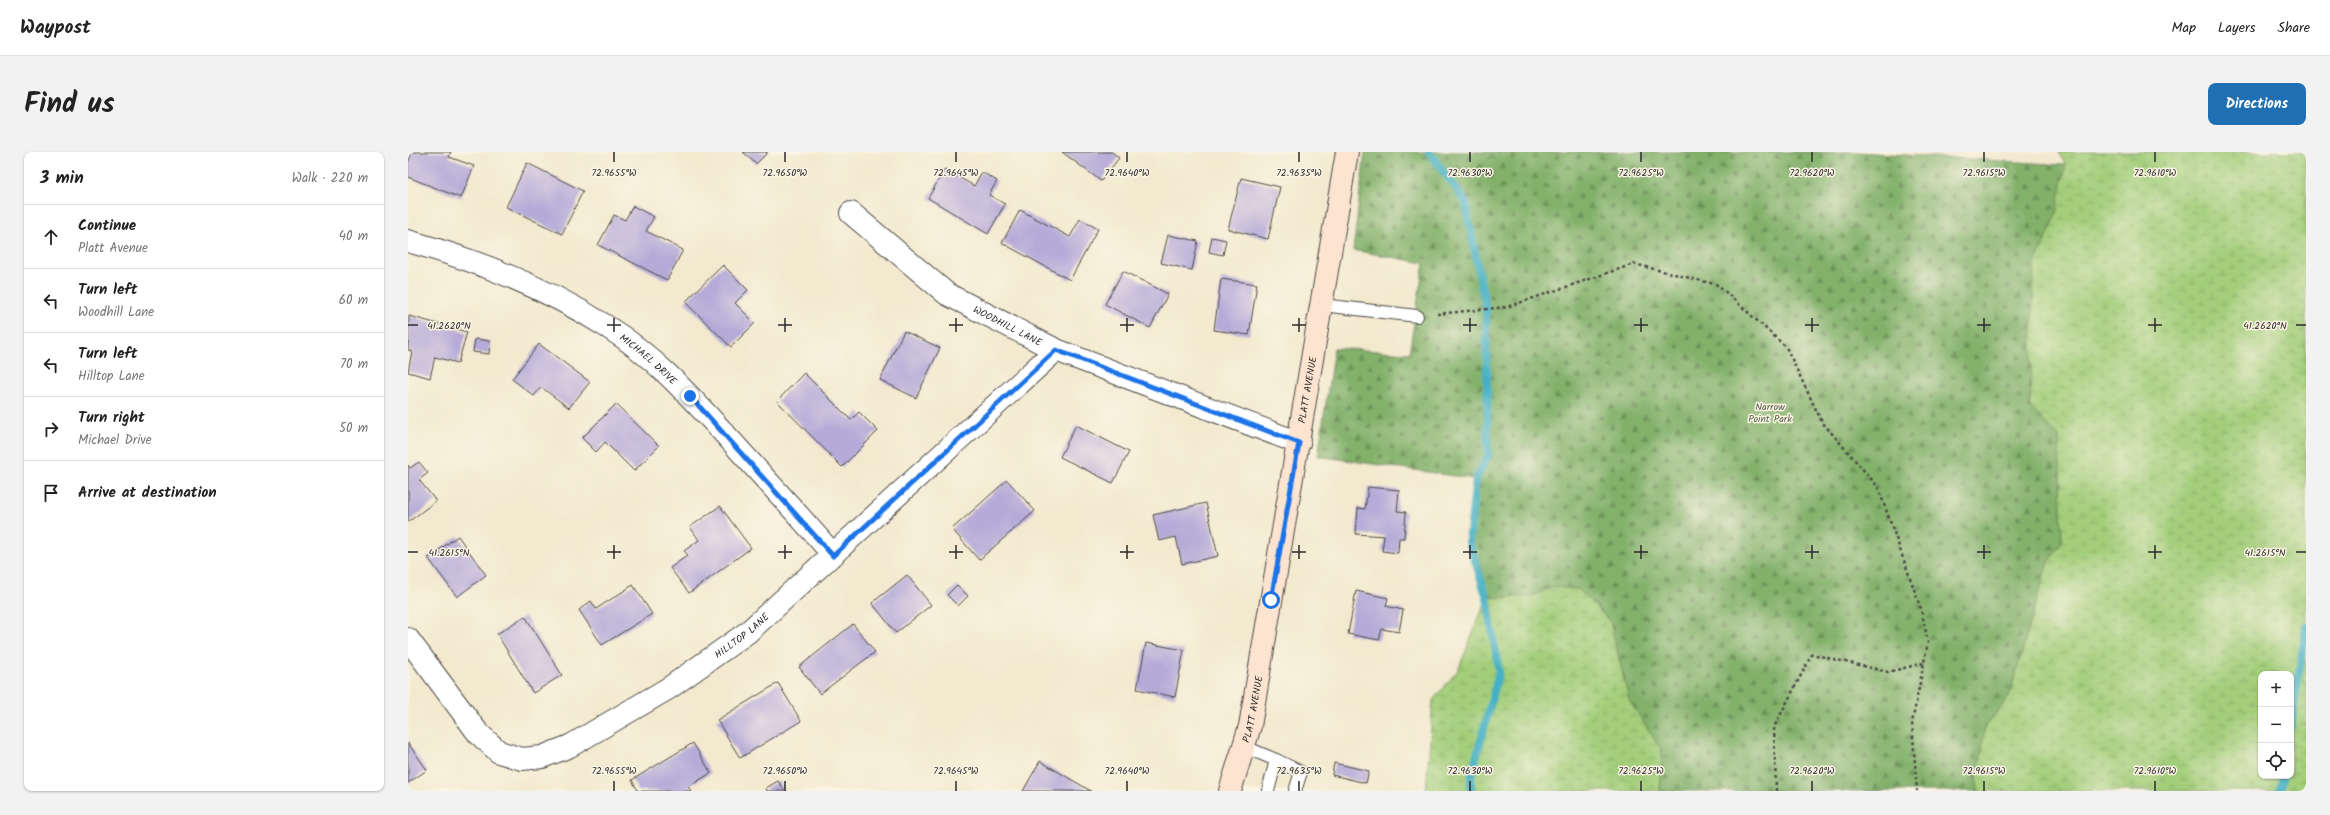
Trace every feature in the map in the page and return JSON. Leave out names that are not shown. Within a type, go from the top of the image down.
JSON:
[{"type":"main road","name":"PLATT AVENUE","points":[[1230,791],[1250,726],[1347,152]]},
{"type":"street","name":"WOODHILL LANE","points":[[851,213],[947,294],[1056,350],[1299,443]]},
{"type":"street","name":"MICHAEL DRIVE","points":[[408,241],[459,256],[525,281],[610,328],[652,360],[690,396],[833,556]]},
{"type":"street","name":"HILLTOP LANE","points":[[408,639],[478,732],[499,752],[522,759],[542,757],[570,746],[669,688],[748,632],[833,556],[1056,350]]},
{"type":"lane","points":[[1322,305],[1417,316]]},
{"type":"lane","points":[[1243,746],[1301,772],[1295,791]]},
{"type":"lane","points":[[1268,791],[1276,760]]},
{"type":"path","points":[[1417,316],[1508,307],[1634,264],[1718,285],[1786,347],[1822,422],[1878,487],[1920,609],[1928,642],[1912,723],[1918,791]]},
{"type":"path","points":[[1776,791],[1774,727],[1812,654],[1888,672],[1924,663]]},
{"type":"green space","name":"Narrow Point Park","points":[[1365,152],[1856,152],[2066,165],[2055,219],[2034,266],[2030,407],[2059,436],[2062,542],[2047,565],[2009,697],[1985,727],[1977,783],[1979,791],[1660,791],[1662,751],[1629,700],[1610,621],[1592,602],[1554,587],[1532,596],[1487,598],[1469,542],[1475,479],[1318,456],[1334,348],[1409,353],[1424,263],[1353,250]]},
{"type":"green space","points":[[2059,152],[2306,152],[2306,791],[1979,791],[1977,783],[1985,727],[2009,697],[2047,565],[2062,542],[2059,436],[2030,407],[2034,266],[2055,219],[2066,165]]},
{"type":"green space","points":[[1554,587],[1578,589],[1610,621],[1629,700],[1662,751],[1660,791],[1426,791],[1433,700],[1458,670],[1487,598],[1532,596]]},
{"type":"building","points":[[412,152],[451,152],[449,157],[474,166],[461,198],[408,177],[408,163]]},
{"type":"building","points":[[743,152],[768,152],[756,164]]},
{"type":"building","points":[[1062,152],[1112,152],[1119,158],[1101,181]]},
{"type":"building","points":[[527,163],[583,191],[562,234],[506,207]]},
{"type":"building","points":[[945,169],[974,186],[982,172],[997,181],[989,195],[1005,204],[988,234],[928,198]]},
{"type":"building","points":[[1241,178],[1280,187],[1268,239],[1228,229]]},
{"type":"building","points":[[633,206],[654,217],[646,231],[683,250],[667,280],[598,245],[614,215],[625,220]]},
{"type":"building","points":[[1020,210],[1070,237],[1080,219],[1098,229],[1070,280],[1002,243]]},
{"type":"building","points":[[1168,235],[1198,241],[1192,270],[1161,263]]},
{"type":"building","points":[[1212,237],[1226,240],[1223,255],[1209,252]]},
{"type":"building","points":[[723,265],[748,290],[735,303],[755,323],[731,347],[685,302]]},
{"type":"building","points":[[1123,271],[1168,294],[1150,328],[1105,304]]},
{"type":"building","points":[[1221,279],[1257,284],[1249,335],[1214,330]]},
{"type":"building","points":[[409,316],[467,332],[458,363],[435,357],[430,378],[408,372],[412,351],[408,350]]},
{"type":"building","points":[[904,331],[940,348],[916,398],[880,380]]},
{"type":"building","points":[[475,339],[490,341],[489,354],[473,352]]},
{"type":"building","points":[[539,344],[590,382],[569,408],[541,387],[534,396],[512,379]]},
{"type":"building","points":[[804,373],[851,420],[859,412],[878,431],[842,467],[777,401]]},
{"type":"building","points":[[616,404],[659,446],[634,471],[605,442],[596,452],[582,438]]},
{"type":"building","points":[[1076,425],[1129,452],[1113,483],[1060,457]]},
{"type":"building","points":[[419,462],[428,473],[419,480],[436,501],[408,522],[408,465],[410,468]]},
{"type":"building","points":[[1007,480],[1035,511],[979,560],[952,529]]},
{"type":"building","points":[[1368,487],[1399,490],[1397,511],[1406,512],[1404,538],[1399,538],[1398,553],[1382,551],[1384,536],[1356,534],[1358,508],[1365,509]]},
{"type":"building","points":[[1206,503],[1218,556],[1182,564],[1176,537],[1159,541],[1153,515]]},
{"type":"building","points":[[720,506],[751,548],[689,593],[670,568],[688,555],[684,551],[699,540],[690,527]]},
{"type":"building","points":[[458,536],[486,575],[457,597],[428,558]]},
{"type":"building","points":[[907,575],[931,605],[896,633],[872,603]]},
{"type":"building","points":[[633,585],[652,614],[602,645],[579,610],[591,601],[596,609]]},
{"type":"building","points":[[957,585],[968,596],[958,606],[947,595]]},
{"type":"building","points":[[1356,591],[1388,598],[1386,606],[1403,610],[1399,632],[1382,629],[1379,640],[1348,634]]},
{"type":"building","points":[[525,616],[562,675],[533,693],[497,634]]},
{"type":"building","points":[[853,624],[875,652],[820,694],[799,667]]},
{"type":"building","points":[[1146,643],[1184,650],[1175,697],[1137,689]]},
{"type":"building","points":[[778,683],[801,721],[740,758],[717,720]]},
{"type":"building","points":[[408,743],[427,770],[408,783]]},
{"type":"building","points":[[693,743],[711,773],[688,787],[691,791],[638,791],[632,780]]},
{"type":"building","points":[[1040,761],[1091,791],[1023,791]]},
{"type":"building","points":[[1334,763],[1369,771],[1366,783],[1332,775]]},
{"type":"building","points":[[778,781],[785,791],[767,791],[766,788]]},
{"type":"waterway","points":[[1429,152],[1465,201],[1486,309],[1488,456],[1476,479],[1469,542],[1487,598],[1499,672],[1471,777],[1471,791]]},
{"type":"waterway","points":[[2294,707],[2306,627]]},
{"type":"waterway","points":[[2280,791],[2282,779]]},
{"type":"route","points":[[690,396],[833,556],[1056,350],[1299,443],[1271,600]]}]
